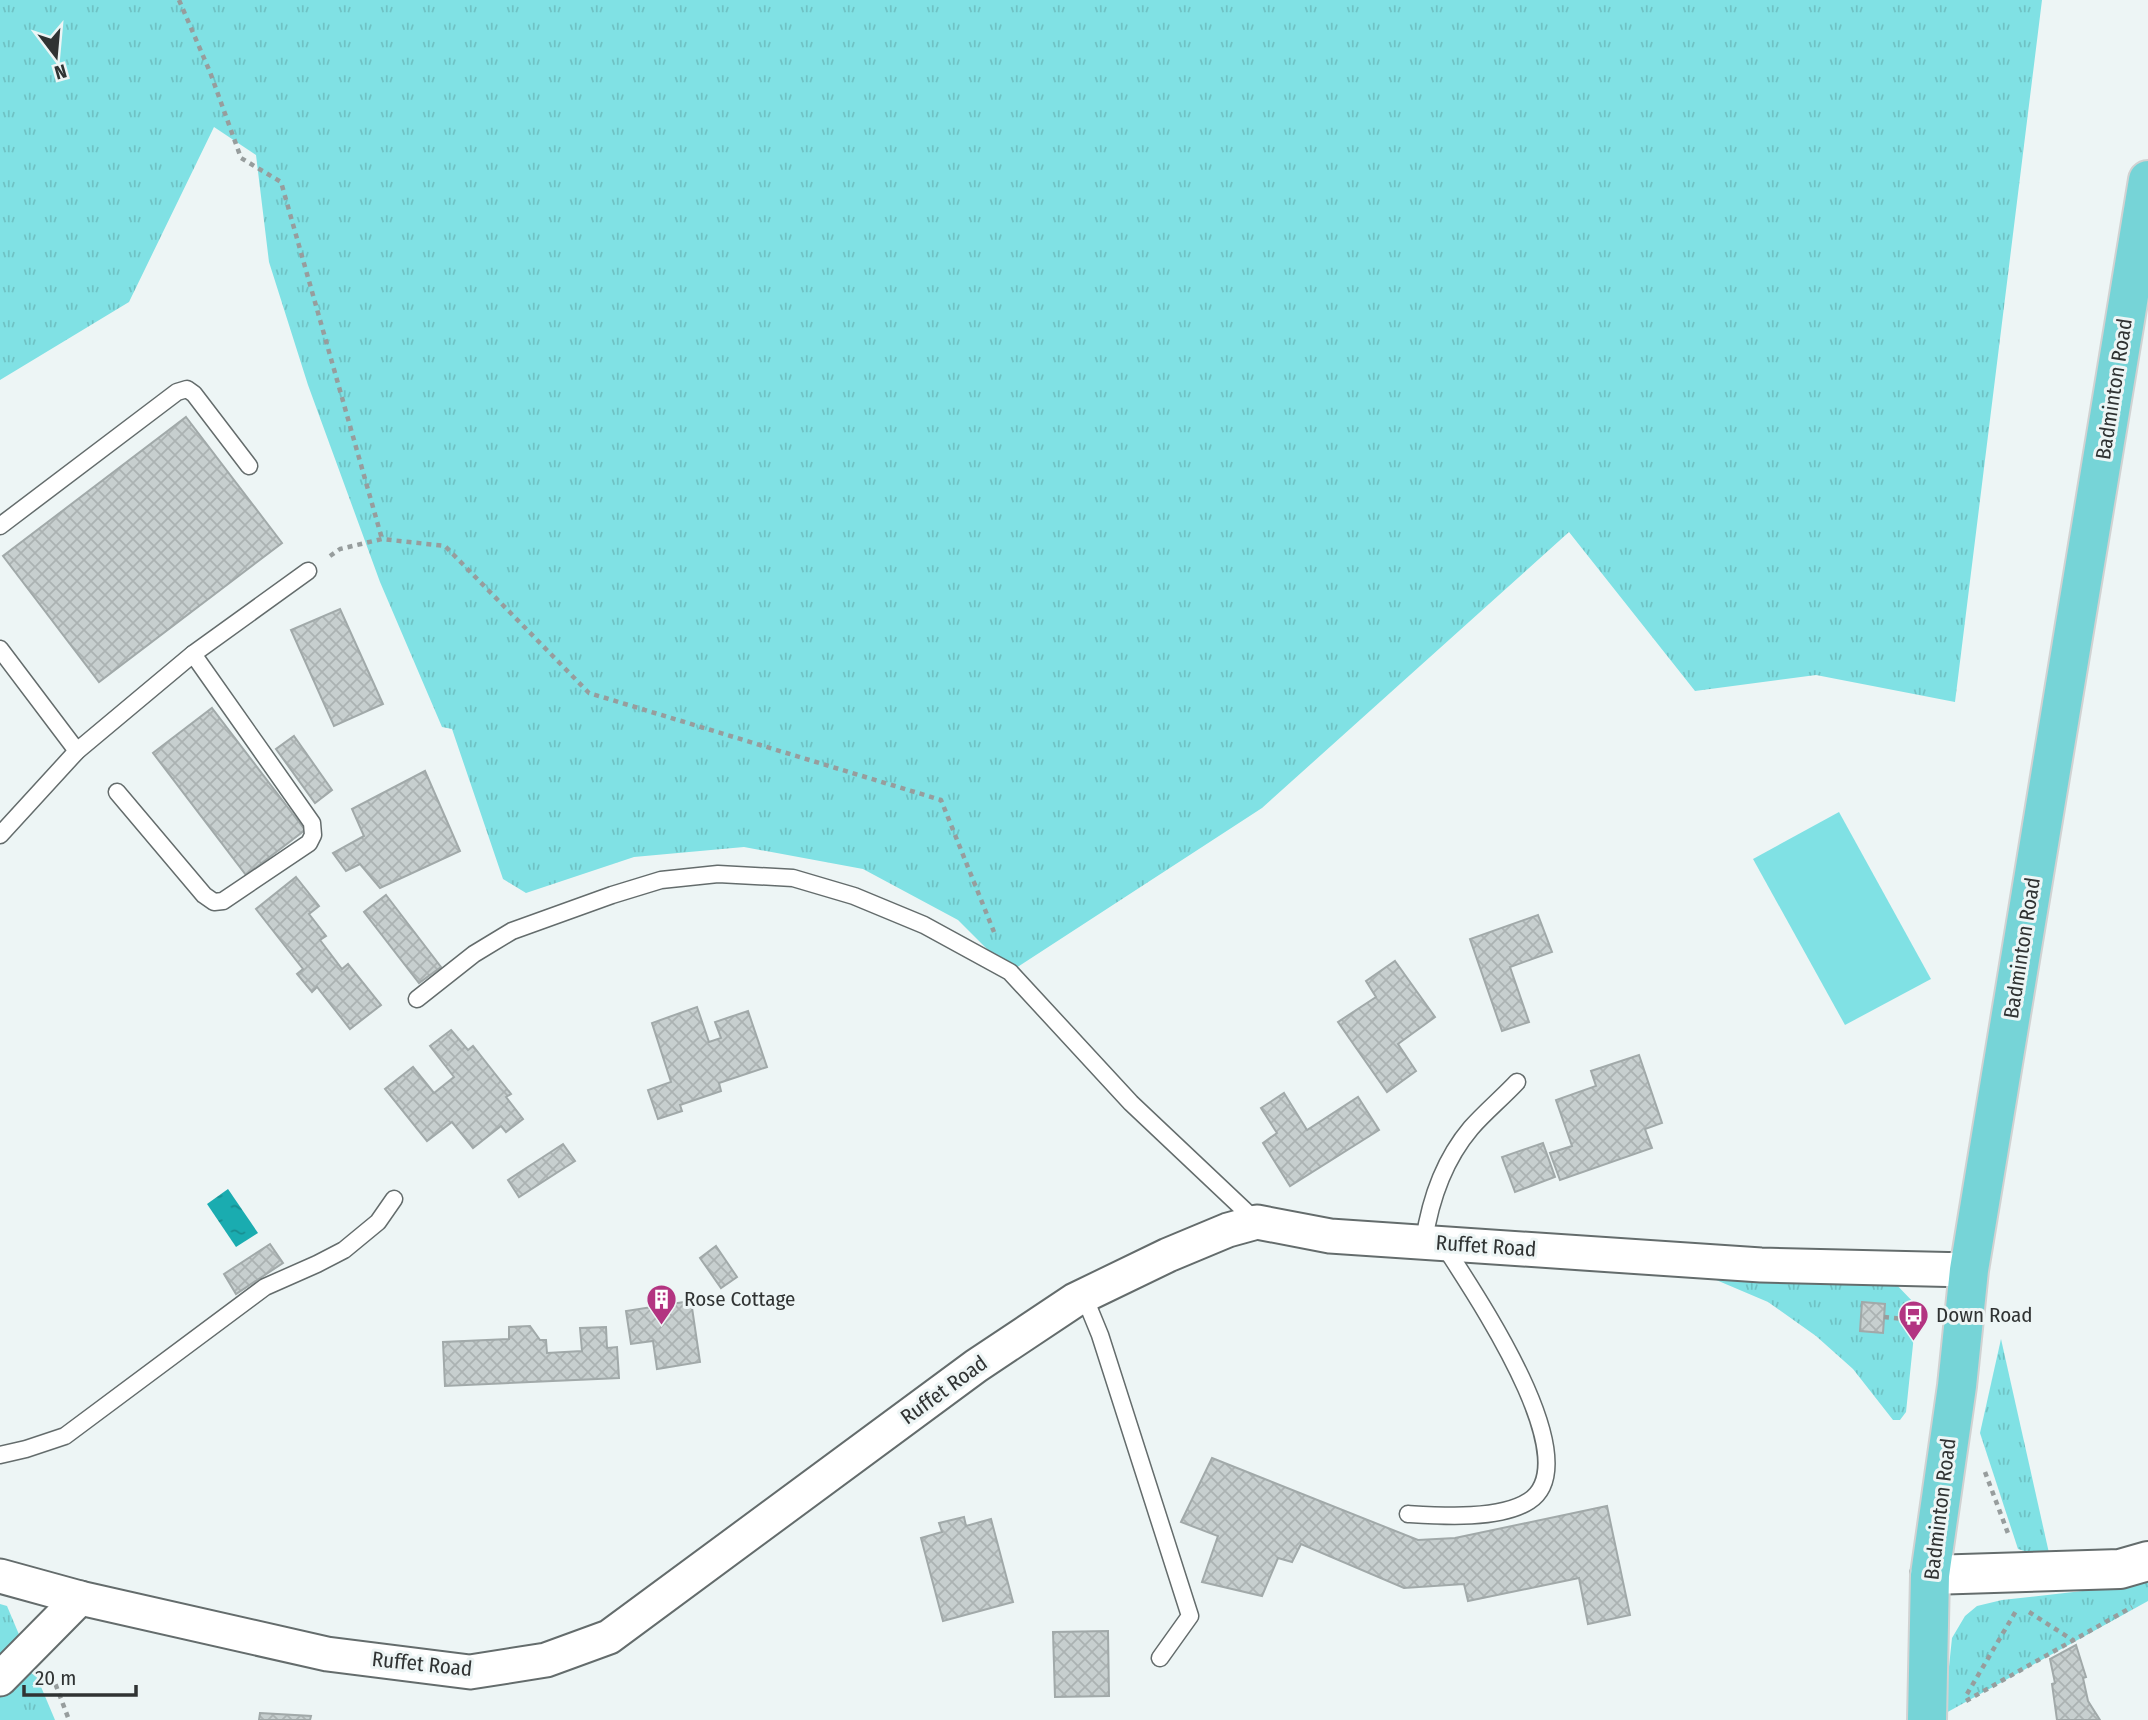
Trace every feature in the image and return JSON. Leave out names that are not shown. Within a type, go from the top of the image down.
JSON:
[{"type":"main road","name":"Badminton Road","points":[[1927,1720],[1930,1576],[1957,1386],[1969,1270],[2148,180]]},
{"type":"street","name":"Ruffet Road","points":[[0,1576],[80,1598],[327,1654],[470,1672],[546,1660],[609,1637],[976,1366],[1084,1296],[1168,1255],[1228,1230],[1257,1222],[1329,1236],[1761,1265],[1969,1270]]},
{"type":"street","points":[[1930,1576],[2120,1569],[2148,1561]]},
{"type":"street","points":[[0,1679],[80,1598]]},
{"type":"lane","points":[[0,526],[177,392],[187,389],[194,394],[249,466]]},
{"type":"lane","points":[[0,835],[77,751],[193,654],[308,571]]},
{"type":"lane","points":[[0,649],[77,751]]},
{"type":"lane","points":[[117,792],[204,895],[215,902],[223,901],[309,842],[313,835],[312,823],[193,654]]},
{"type":"lane","points":[[417,999],[474,954],[512,931],[611,895],[661,880],[718,874],[793,878],[854,896],[924,926],[1010,971],[1131,1102],[1257,1222]]},
{"type":"lane","points":[[1408,1514],[1446,1517],[1505,1510],[1530,1501],[1543,1485],[1548,1464],[1537,1410],[1495,1326],[1433,1242],[1432,1201],[1447,1165],[1470,1130],[1517,1082]]},
{"type":"lane","points":[[0,1455],[65,1436],[265,1287],[317,1265],[344,1250],[378,1222],[394,1199]]},
{"type":"lane","points":[[1084,1296],[1100,1335],[1190,1616],[1160,1658]]},
{"type":"path","points":[[179,0],[210,72],[241,159],[281,182],[382,539]]},
{"type":"path","points":[[308,571],[340,549],[382,539],[445,546],[589,693],[941,800],[1010,971]]},
{"type":"path","points":[[1884,1317],[1924,1321]]},
{"type":"path","points":[[1961,1704],[2137,1604]]},
{"type":"path","points":[[2019,1606],[2074,1641]]},
{"type":"green space","points":[[0,0],[2042,0],[1955,702],[1816,675],[1695,691],[1569,532],[1262,808],[1010,972],[958,920],[863,869],[744,847],[634,857],[526,893],[503,879],[452,729],[442,727],[380,582],[308,385],[269,262],[256,155],[214,127],[129,302],[0,380]]},
{"type":"green space","points":[[1839,812],[1931,979],[1845,1025],[1753,859]]},
{"type":"green space","points":[[1695,1271],[1891,1279],[1917,1306],[1906,1412],[1900,1420],[1893,1420],[1853,1369],[1816,1336],[1768,1302]]},
{"type":"green space","points":[[2001,1339],[2049,1553],[2031,1553],[2018,1549],[1980,1433]]},
{"type":"green space","points":[[2148,1581],[2148,1601],[1944,1714],[1952,1638],[1965,1616],[1977,1606],[2002,1600]]},
{"type":"green space","points":[[0,1604],[7,1606],[55,1720],[0,1720]]},
{"type":"water","points":[[228,1189],[258,1233],[236,1247],[207,1204]]},
{"type":"building","points":[[186,417],[282,543],[99,682],[3,556]]},
{"type":"building","points":[[340,609],[383,704],[334,726],[291,630]]},
{"type":"building","points":[[212,708],[305,830],[246,875],[153,753]]},
{"type":"building","points":[[294,736],[332,790],[315,803],[276,749]]},
{"type":"building","points":[[425,771],[460,851],[380,888],[360,864],[346,871],[333,853],[364,836],[352,809]]},
{"type":"building","points":[[296,877],[319,906],[309,914],[326,936],[320,940],[342,969],[348,964],[381,1005],[350,1029],[317,987],[312,992],[297,974],[303,969],[256,909]]},
{"type":"building","points":[[386,895],[441,967],[419,983],[364,912]]},
{"type":"building","points":[[1538,915],[1552,952],[1510,967],[1529,1022],[1502,1031],[1470,939]]},
{"type":"building","points":[[1395,961],[1435,1017],[1398,1044],[1416,1071],[1387,1092],[1338,1022],[1376,997],[1366,981]]},
{"type":"building","points":[[697,1007],[709,1042],[721,1038],[715,1022],[748,1011],[767,1067],[719,1083],[721,1091],[680,1105],[682,1111],[658,1119],[648,1090],[671,1082],[652,1023]]},
{"type":"building","points":[[451,1030],[468,1050],[473,1046],[511,1094],[506,1097],[523,1119],[506,1132],[501,1126],[473,1148],[452,1122],[427,1141],[385,1089],[413,1067],[434,1093],[454,1077],[430,1046]]},
{"type":"building","points":[[1639,1055],[1662,1123],[1645,1129],[1652,1148],[1560,1180],[1550,1153],[1572,1146],[1556,1100],[1596,1086],[1591,1071]]},
{"type":"building","points":[[1284,1093],[1307,1130],[1358,1097],[1379,1130],[1290,1186],[1263,1143],[1277,1133],[1261,1108]]},
{"type":"building","points":[[1543,1143],[1555,1177],[1515,1192],[1502,1157]]},
{"type":"building","points":[[563,1144],[575,1161],[519,1197],[508,1180]]},
{"type":"building","points":[[270,1244],[283,1263],[236,1294],[224,1274]]},
{"type":"building","points":[[716,1246],[737,1277],[721,1288],[700,1258]]},
{"type":"building","name":"Rose Cottage","points":[[691,1301],[700,1362],[657,1369],[653,1341],[631,1344],[626,1311]]},
{"type":"building","points":[[1862,1302],[1885,1304],[1883,1333],[1860,1331]]},
{"type":"building","points":[[530,1326],[540,1340],[546,1340],[547,1353],[582,1351],[580,1328],[606,1327],[607,1348],[617,1347],[619,1378],[445,1386],[443,1342],[509,1339],[509,1327]]},
{"type":"building","points":[[1212,1458],[1418,1540],[1455,1538],[1607,1506],[1630,1615],[1588,1624],[1579,1578],[1468,1601],[1464,1584],[1404,1588],[1301,1544],[1292,1562],[1278,1558],[1262,1596],[1202,1582],[1218,1536],[1181,1522]]},
{"type":"building","points":[[964,1517],[966,1526],[991,1519],[1013,1602],[943,1621],[921,1538],[942,1532],[939,1523]]},
{"type":"building","points":[[1108,1631],[1109,1696],[1055,1697],[1053,1632]]},
{"type":"building","points":[[2076,1645],[2086,1677],[2083,1678],[2088,1701],[2100,1720],[2057,1720],[2052,1684],[2055,1683],[2050,1659]]},
{"type":"building","points":[[260,1713],[311,1716],[310,1720],[259,1720]]},
{"type":"place","name":"Rose Cottage","points":[[661,1326]]},
{"type":"place","name":"Down Road","points":[[1913,1342]]}]
